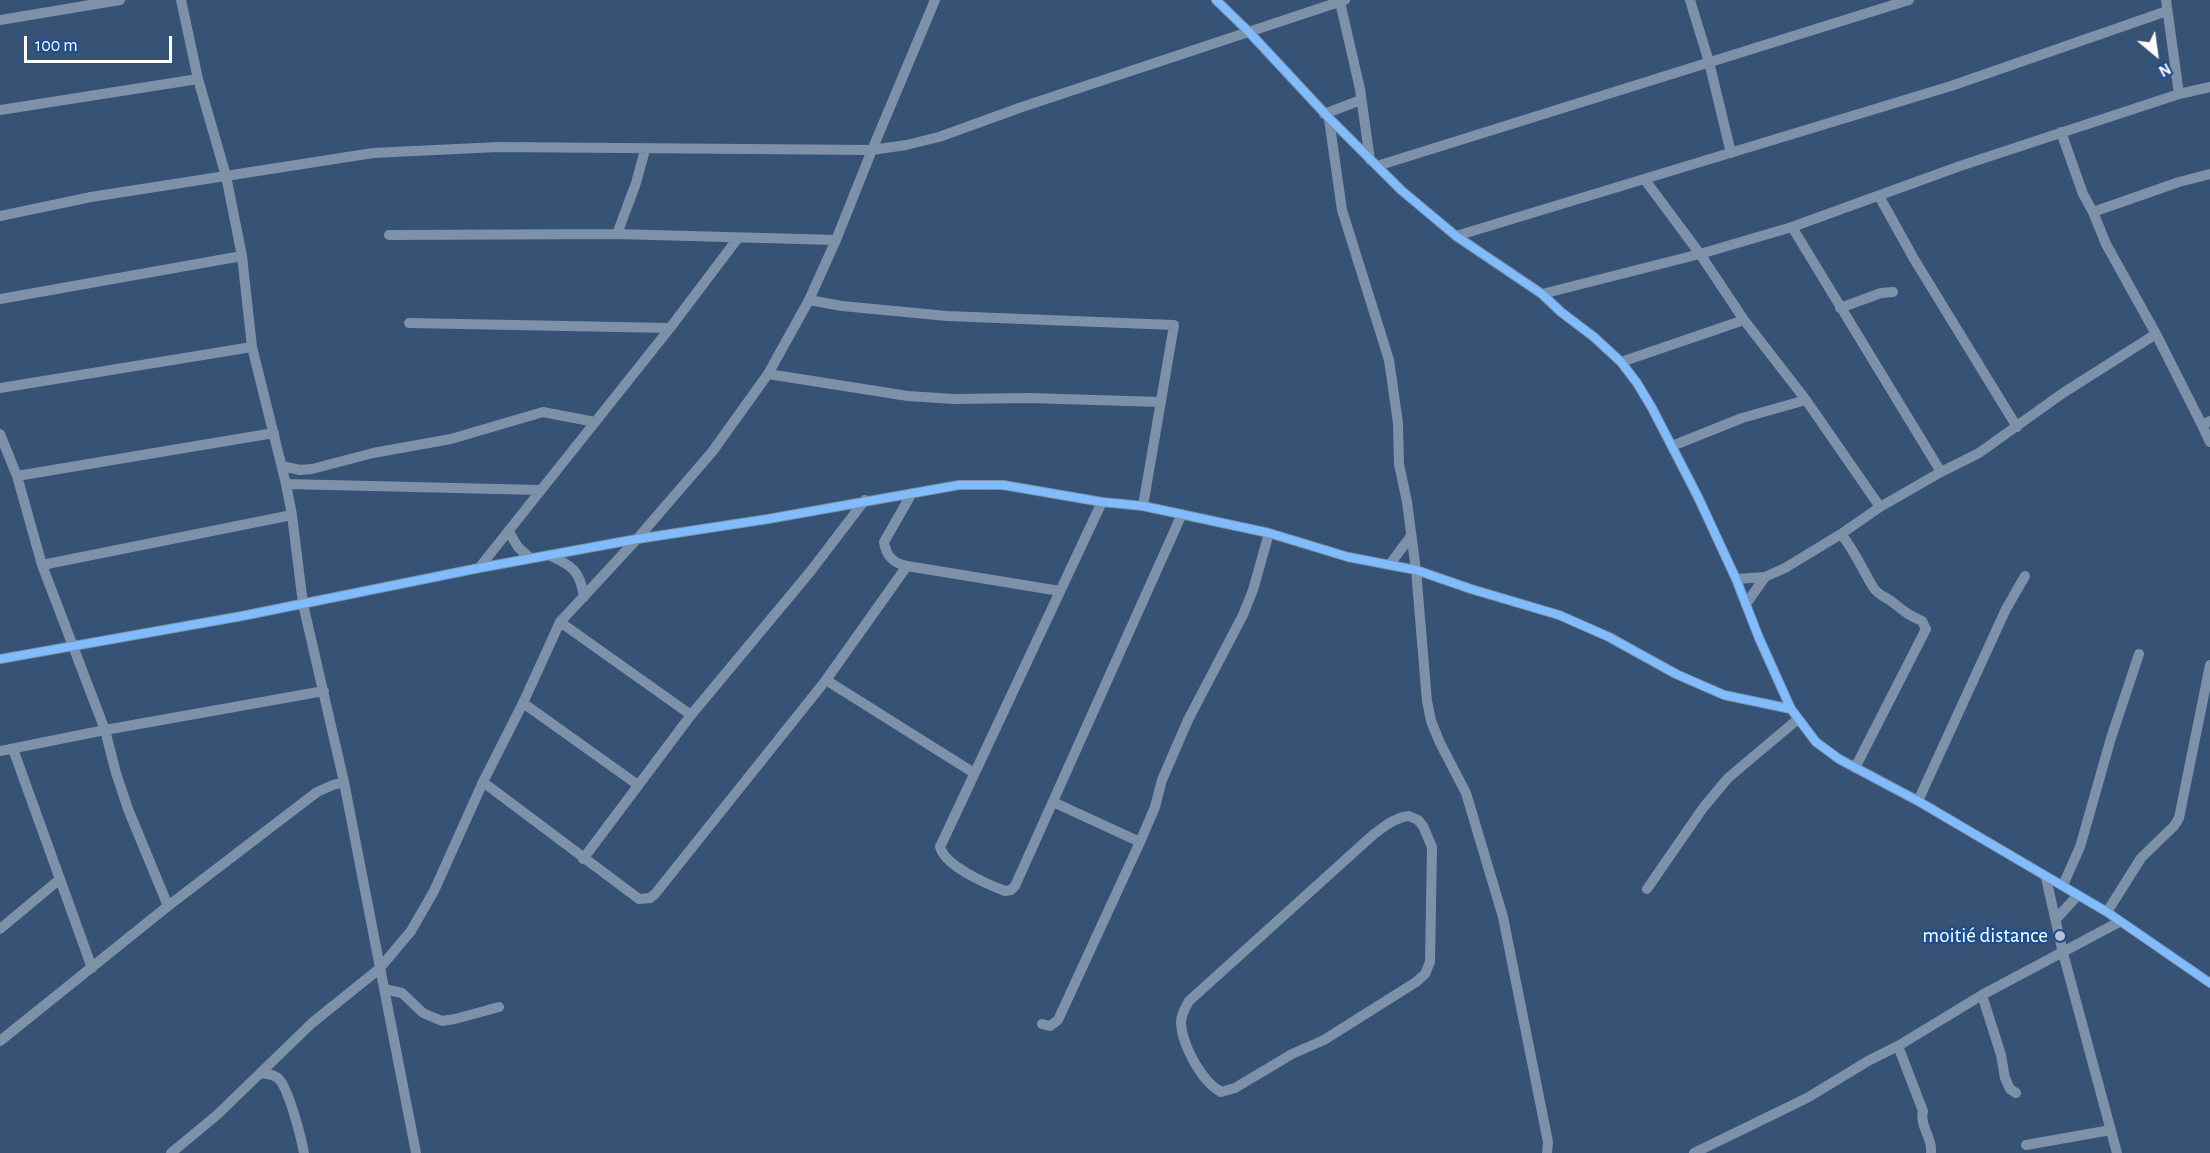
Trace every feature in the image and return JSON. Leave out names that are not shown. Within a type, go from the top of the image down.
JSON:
[{"type":"street","points":[[0,20],[120,0]]},
{"type":"street","points":[[181,0],[198,79],[226,176],[242,256],[252,347],[286,484],[303,604],[344,782],[416,1153]]},
{"type":"street","points":[[171,1153],[217,1115],[312,1023],[379,969],[418,921],[560,622],[637,539],[712,452],[768,374],[809,300],[836,240],[935,0]]},
{"type":"street","points":[[1216,0],[1249,32],[1326,116],[1401,190],[1456,236],[1542,294],[1621,362],[1653,408],[1698,497],[1736,579],[1791,710],[1827,751],[1918,801],[2046,878],[2063,885],[2107,912],[2210,983]]},
{"type":"street","points":[[1690,0],[1709,62],[1731,153]]},
{"type":"street","points":[[1373,163],[1909,0]]},
{"type":"street","points":[[0,216],[91,197],[373,153],[498,147],[645,150],[872,150],[906,145],[939,137],[1343,1],[1373,163]]},
{"type":"street","points":[[1456,236],[1951,86],[2167,5],[2179,94]]},
{"type":"street","points":[[0,110],[198,79]]},
{"type":"street","points":[[1542,294],[1700,254],[1792,227],[2061,132],[2179,94],[2210,87]]},
{"type":"street","points":[[1326,116],[1361,100]]},
{"type":"street","points":[[1326,116],[1342,210],[1389,360],[1398,423],[1399,464],[1416,570],[1427,701],[1431,721],[1466,793],[1503,917],[1547,1147],[1554,1153]]},
{"type":"street","points":[[2061,132],[2083,194],[2106,244],[2206,423],[2210,442]]},
{"type":"street","points":[[617,234],[636,183],[645,150]]},
{"type":"street","points":[[2093,212],[2179,182],[2210,174]]},
{"type":"street","points":[[1645,180],[1700,254],[1744,320],[1806,400],[1880,507]]},
{"type":"street","points":[[1879,196],[1914,259],[2017,427]]},
{"type":"street","points":[[1792,227],[1941,472]]},
{"type":"street","points":[[388,235],[617,234],[836,240]]},
{"type":"street","points":[[479,568],[670,328],[738,238]]},
{"type":"street","points":[[0,299],[242,256]]},
{"type":"street","points":[[1840,308],[1881,293],[1893,292]]},
{"type":"street","points":[[809,300],[842,306],[947,316],[1174,326],[1143,506]]},
{"type":"street","points":[[1621,362],[1744,320]]},
{"type":"street","points":[[410,323],[670,328]]},
{"type":"street","points":[[1736,579],[1766,577],[1785,568],[1880,507],[1941,472],[1980,453],[2063,393],[2156,334]]},
{"type":"street","points":[[0,388],[252,347]]},
{"type":"street","points":[[768,374],[868,391],[931,397],[1161,402]]},
{"type":"street","points":[[1672,447],[1742,418],[1806,400]]},
{"type":"street","points":[[282,466],[300,470],[320,468],[374,453],[451,439],[536,413],[566,415],[595,422]]},
{"type":"street","points":[[17,476],[274,433]]},
{"type":"street","points":[[0,434],[17,476],[42,565],[105,730],[128,809],[168,906]]},
{"type":"street","points":[[286,484],[540,490]]},
{"type":"street","points":[[0,659],[303,604],[530,558],[768,519],[865,500],[979,484],[1003,485],[1102,502],[1143,506],[1269,533],[1348,557],[1416,570],[1559,615],[1609,637],[1677,674],[1724,695],[1791,710]]},
{"type":"street","points":[[912,493],[884,542],[887,555],[896,563],[1060,591]]},
{"type":"street","points":[[583,859],[691,715],[810,572],[865,500]]},
{"type":"street","points":[[1102,502],[940,847],[941,851],[966,873],[1005,891],[1015,886],[1182,514]]},
{"type":"street","points":[[42,565],[292,514]]},
{"type":"street","points":[[509,532],[519,548],[530,558]]},
{"type":"street","points":[[1042,1024],[1050,1026],[1058,1020],[1140,842],[1155,807],[1162,780],[1188,720],[1243,615],[1253,590],[1269,533]]},
{"type":"street","points":[[1841,534],[1854,549],[1873,587],[1881,596],[1890,600],[1907,615],[1922,621],[1926,629],[1855,768]]},
{"type":"street","points":[[1390,564],[1411,536]]},
{"type":"street","points":[[549,555],[568,564],[574,570],[579,576],[584,597]]},
{"type":"street","points":[[483,782],[639,899],[650,898],[826,680],[907,566]]},
{"type":"street","points":[[1918,801],[2006,609],[2025,576]]},
{"type":"street","points":[[1746,604],[1766,577]]},
{"type":"street","points":[[560,622],[691,715]]},
{"type":"street","points":[[2063,885],[2080,847],[2111,738],[2139,654]]},
{"type":"street","points":[[2107,912],[2141,858],[2174,826],[2179,818],[2210,665]]},
{"type":"street","points":[[826,680],[974,773]]},
{"type":"street","points":[[0,752],[105,730],[324,691]]},
{"type":"street","points":[[523,703],[638,785]]},
{"type":"street","points":[[1647,888],[1703,808],[1728,778],[1798,719]]},
{"type":"street","points":[[13,749],[92,968]]},
{"type":"street","points":[[0,1041],[168,906],[317,792],[333,784],[344,782]]},
{"type":"street","points":[[1053,802],[1140,842]]},
{"type":"street","points":[[1409,816],[1418,820],[1429,838],[1433,855],[1430,962],[1425,974],[1324,1040],[1292,1054],[1259,1075],[1229,1091],[1221,1092],[1210,1085],[1194,1061],[1182,1034],[1181,1021],[1189,1001],[1374,834],[1402,817],[1409,816]]},
{"type":"street","points":[[2046,878],[2063,953],[2117,1153]]},
{"type":"street","points":[[0,930],[60,879]]},
{"type":"street","points":[[2056,919],[2078,895]]},
{"type":"street","points":[[1694,1153],[1807,1098],[1982,995],[2119,922]]},
{"type":"street","points":[[384,989],[402,993],[423,1013],[442,1021],[499,1007]]},
{"type":"street","points":[[1982,995],[2001,1055],[2005,1078],[2010,1089],[2016,1093]]},
{"type":"street","points":[[1898,1046],[1923,1111],[1921,1119],[1932,1148],[1930,1153]]},
{"type":"street","points":[[261,1073],[278,1078],[285,1089],[304,1153]]},
{"type":"street","points":[[2026,1145],[2111,1130]]},
{"type":"cycle path","points":[[1216,0],[1401,190],[1456,236],[1542,294],[1621,362],[1652,408],[1698,497],[1736,579],[1759,638],[1791,709],[1816,742],[1839,759],[1918,801],[2107,912],[2210,983]]},
{"type":"cycle path","points":[[0,659],[242,616],[637,539],[768,519],[959,485],[1003,485],[1102,502],[1143,506],[1269,533],[1348,557],[1416,570],[1559,615],[1609,637],[1676,674],[1724,695],[1791,709]]},
{"type":"place","name":"moitié distance","points":[[2060,936]]}]
